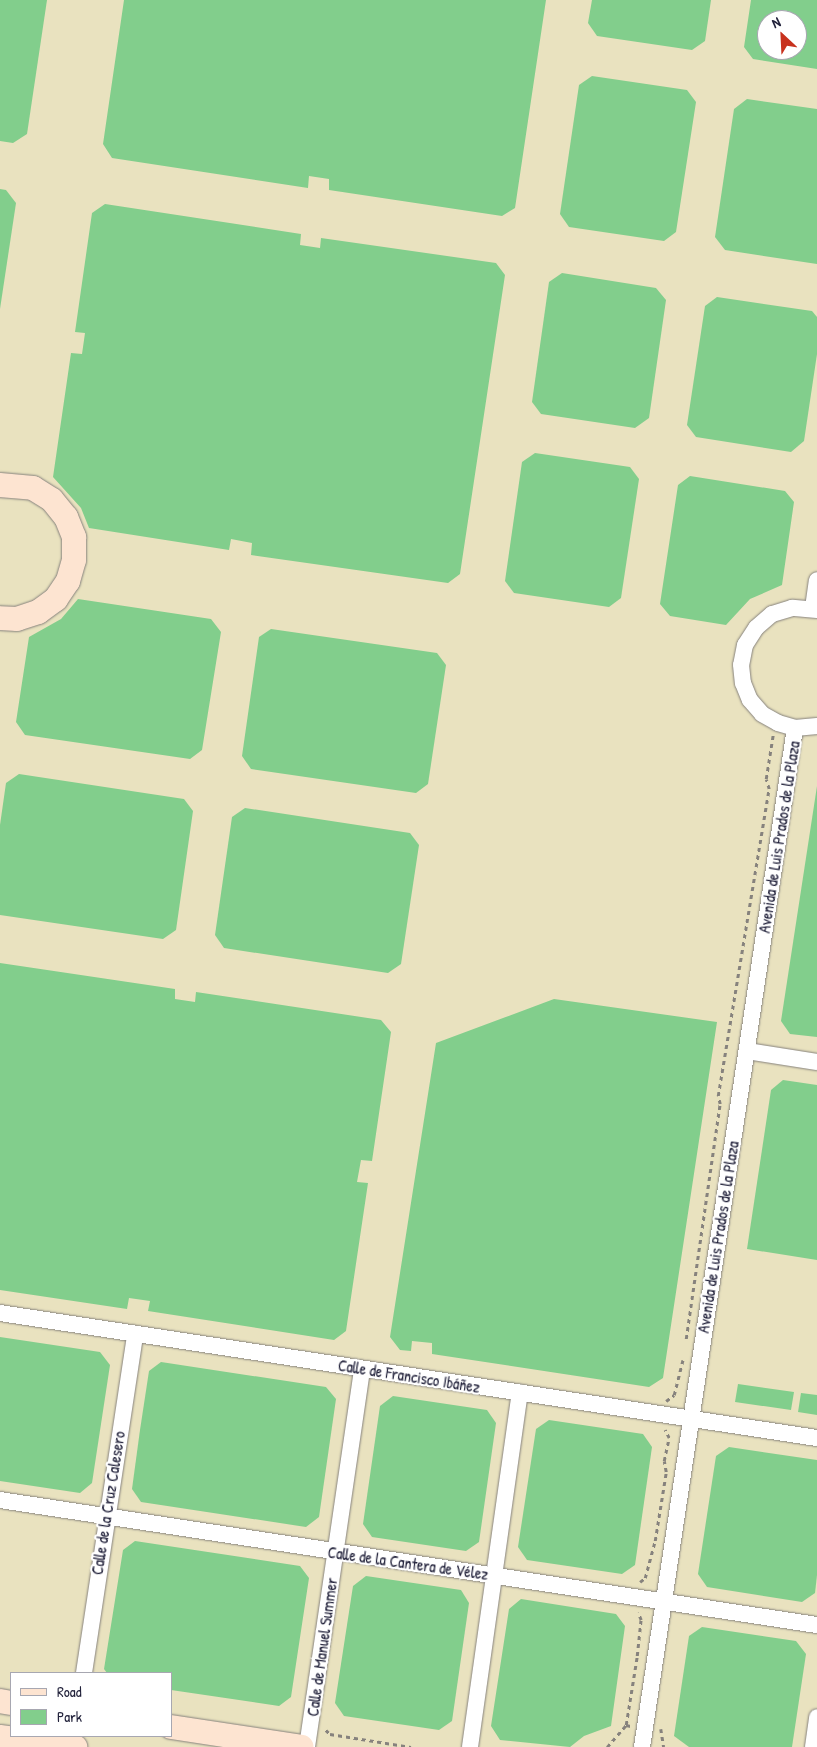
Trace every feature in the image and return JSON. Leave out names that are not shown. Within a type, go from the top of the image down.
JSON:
[{"type":"street","points":[[0,484],[33,488],[52,500],[66,517],[74,537],[74,560],[68,581],[56,599],[38,612],[17,619],[0,618]]},
{"type":"street","points":[[817,580],[815,609],[792,608],[772,614],[756,628],[745,645],[741,665],[743,683],[750,700],[762,714],[774,722],[795,728],[817,726]]},
{"type":"street","name":"Avenida de Luis Prados de la Plaza","points":[[642,1747],[666,1602],[689,1419],[747,1051],[795,728]]},
{"type":"street","points":[[747,1051],[817,1062]]},
{"type":"street","name":"Calle de Francisco Ibáñez","points":[[0,1314],[817,1438]]},
{"type":"street","name":"Calle de la Cruz Calesero","points":[[84,1672],[135,1334]]},
{"type":"street","name":"Calle de Manuel Summer","points":[[308,1747],[362,1369]]},
{"type":"street","points":[[470,1747],[520,1393]]},
{"type":"street","name":"Calle de la Cantera de Vélez","points":[[0,1500],[817,1625]]},
{"type":"street","points":[[813,1747],[817,1717]]},
{"type":"street","points":[[172,1727],[301,1747]]},
{"type":"street","points":[[0,1737],[73,1747]]},
{"type":"path","points":[[686,1341],[720,1104],[718,1096],[769,789],[766,779],[774,722]]},
{"type":"path","points":[[626,1725],[641,1620],[635,1610],[636,1597],[639,1582],[645,1578],[651,1546],[655,1541],[666,1472],[664,1461],[669,1438],[663,1424],[665,1403],[674,1394],[685,1351]]},
{"type":"green space","points":[[0,0],[47,0],[27,134],[13,143],[0,141]]},
{"type":"green space","points":[[124,0],[546,0],[515,208],[502,216],[329,190],[329,179],[309,176],[308,188],[112,158],[103,144]]},
{"type":"green space","points":[[592,0],[711,0],[705,41],[692,50],[597,36],[588,23]]},
{"type":"green space","points":[[751,0],[817,0],[817,69],[759,60],[807,60],[807,10],[757,10],[757,60],[753,59],[744,47]]},
{"type":"green space","points":[[592,76],[687,90],[696,102],[676,232],[664,241],[569,227],[560,214],[579,85]]},
{"type":"green space","points":[[747,99],[817,109],[817,264],[725,250],[715,237],[734,109]]},
{"type":"green space","points":[[0,189],[6,190],[16,203],[0,309]]},
{"type":"green space","points":[[105,204],[301,234],[300,245],[320,248],[321,238],[496,263],[505,275],[460,574],[448,583],[251,555],[252,543],[231,539],[229,550],[89,528],[81,508],[53,477],[71,353],[82,354],[85,333],[75,332],[92,213]]},
{"type":"green space","points":[[562,273],[656,288],[666,300],[649,418],[635,428],[541,414],[532,402],[549,282]]},
{"type":"green space","points":[[717,297],[812,311],[817,317],[817,354],[804,441],[791,452],[696,437],[687,425],[705,306]]},
{"type":"green space","points":[[535,453],[630,467],[639,479],[621,598],[609,607],[514,593],[505,581],[522,462]]},
{"type":"green space","points":[[690,476],[785,491],[794,502],[782,585],[750,599],[726,625],[670,616],[660,604],[678,485]]},
{"type":"green space","points":[[78,599],[211,619],[221,632],[202,750],[190,759],[25,735],[16,722],[29,637],[61,619]]},
{"type":"green space","points":[[271,629],[437,653],[446,665],[428,784],[416,793],[251,769],[242,756],[259,637]]},
{"type":"green space","points":[[19,774],[184,799],[193,811],[176,930],[163,939],[0,915],[0,825],[6,783]]},
{"type":"green space","points":[[817,786],[817,1037],[790,1034],[781,1021]]},
{"type":"green space","points":[[245,808],[410,833],[419,845],[401,964],[388,973],[224,948],[215,935],[232,817]]},
{"type":"green space","points":[[0,963],[175,989],[175,999],[195,1002],[196,992],[381,1020],[391,1032],[372,1161],[361,1160],[357,1182],[368,1183],[346,1331],[334,1340],[148,1311],[150,1301],[129,1298],[127,1309],[0,1290]]},
{"type":"green space","points":[[554,999],[717,1022],[663,1378],[649,1387],[432,1354],[432,1343],[412,1341],[411,1351],[400,1350],[390,1337],[436,1043]]},
{"type":"green space","points":[[783,1080],[817,1085],[817,1260],[747,1249],[771,1090]]},
{"type":"green space","points":[[0,1337],[100,1352],[110,1365],[92,1483],[80,1493],[0,1481]]},
{"type":"green space","points":[[161,1362],[326,1387],[336,1399],[319,1517],[306,1527],[141,1502],[132,1489],[140,1430],[149,1371]]},
{"type":"green space","points":[[738,1384],[794,1392],[791,1410],[735,1402]]},
{"type":"green space","points":[[801,1393],[817,1395],[817,1415],[798,1412]]},
{"type":"green space","points":[[393,1396],[487,1410],[496,1423],[479,1542],[466,1551],[372,1537],[363,1524],[380,1406]]},
{"type":"green space","points":[[549,1420],[643,1434],[652,1447],[635,1565],[622,1574],[527,1560],[518,1547],[536,1429]]},
{"type":"green space","points":[[729,1447],[817,1460],[817,1575],[815,1593],[802,1602],[707,1587],[698,1574],[716,1456]]},
{"type":"green space","points":[[135,1541],[300,1566],[309,1578],[291,1697],[279,1706],[172,1690],[172,1672],[106,1672],[104,1669],[123,1550]]},
{"type":"green space","points":[[366,1576],[461,1590],[469,1603],[452,1721],[439,1730],[344,1716],[335,1703],[353,1586]]},
{"type":"green space","points":[[521,1599],[616,1614],[625,1626],[611,1726],[584,1736],[570,1747],[500,1740],[491,1726],[509,1609]]},
{"type":"green space","points":[[702,1627],[796,1641],[806,1654],[792,1747],[689,1747],[674,1736],[689,1636]]}]
